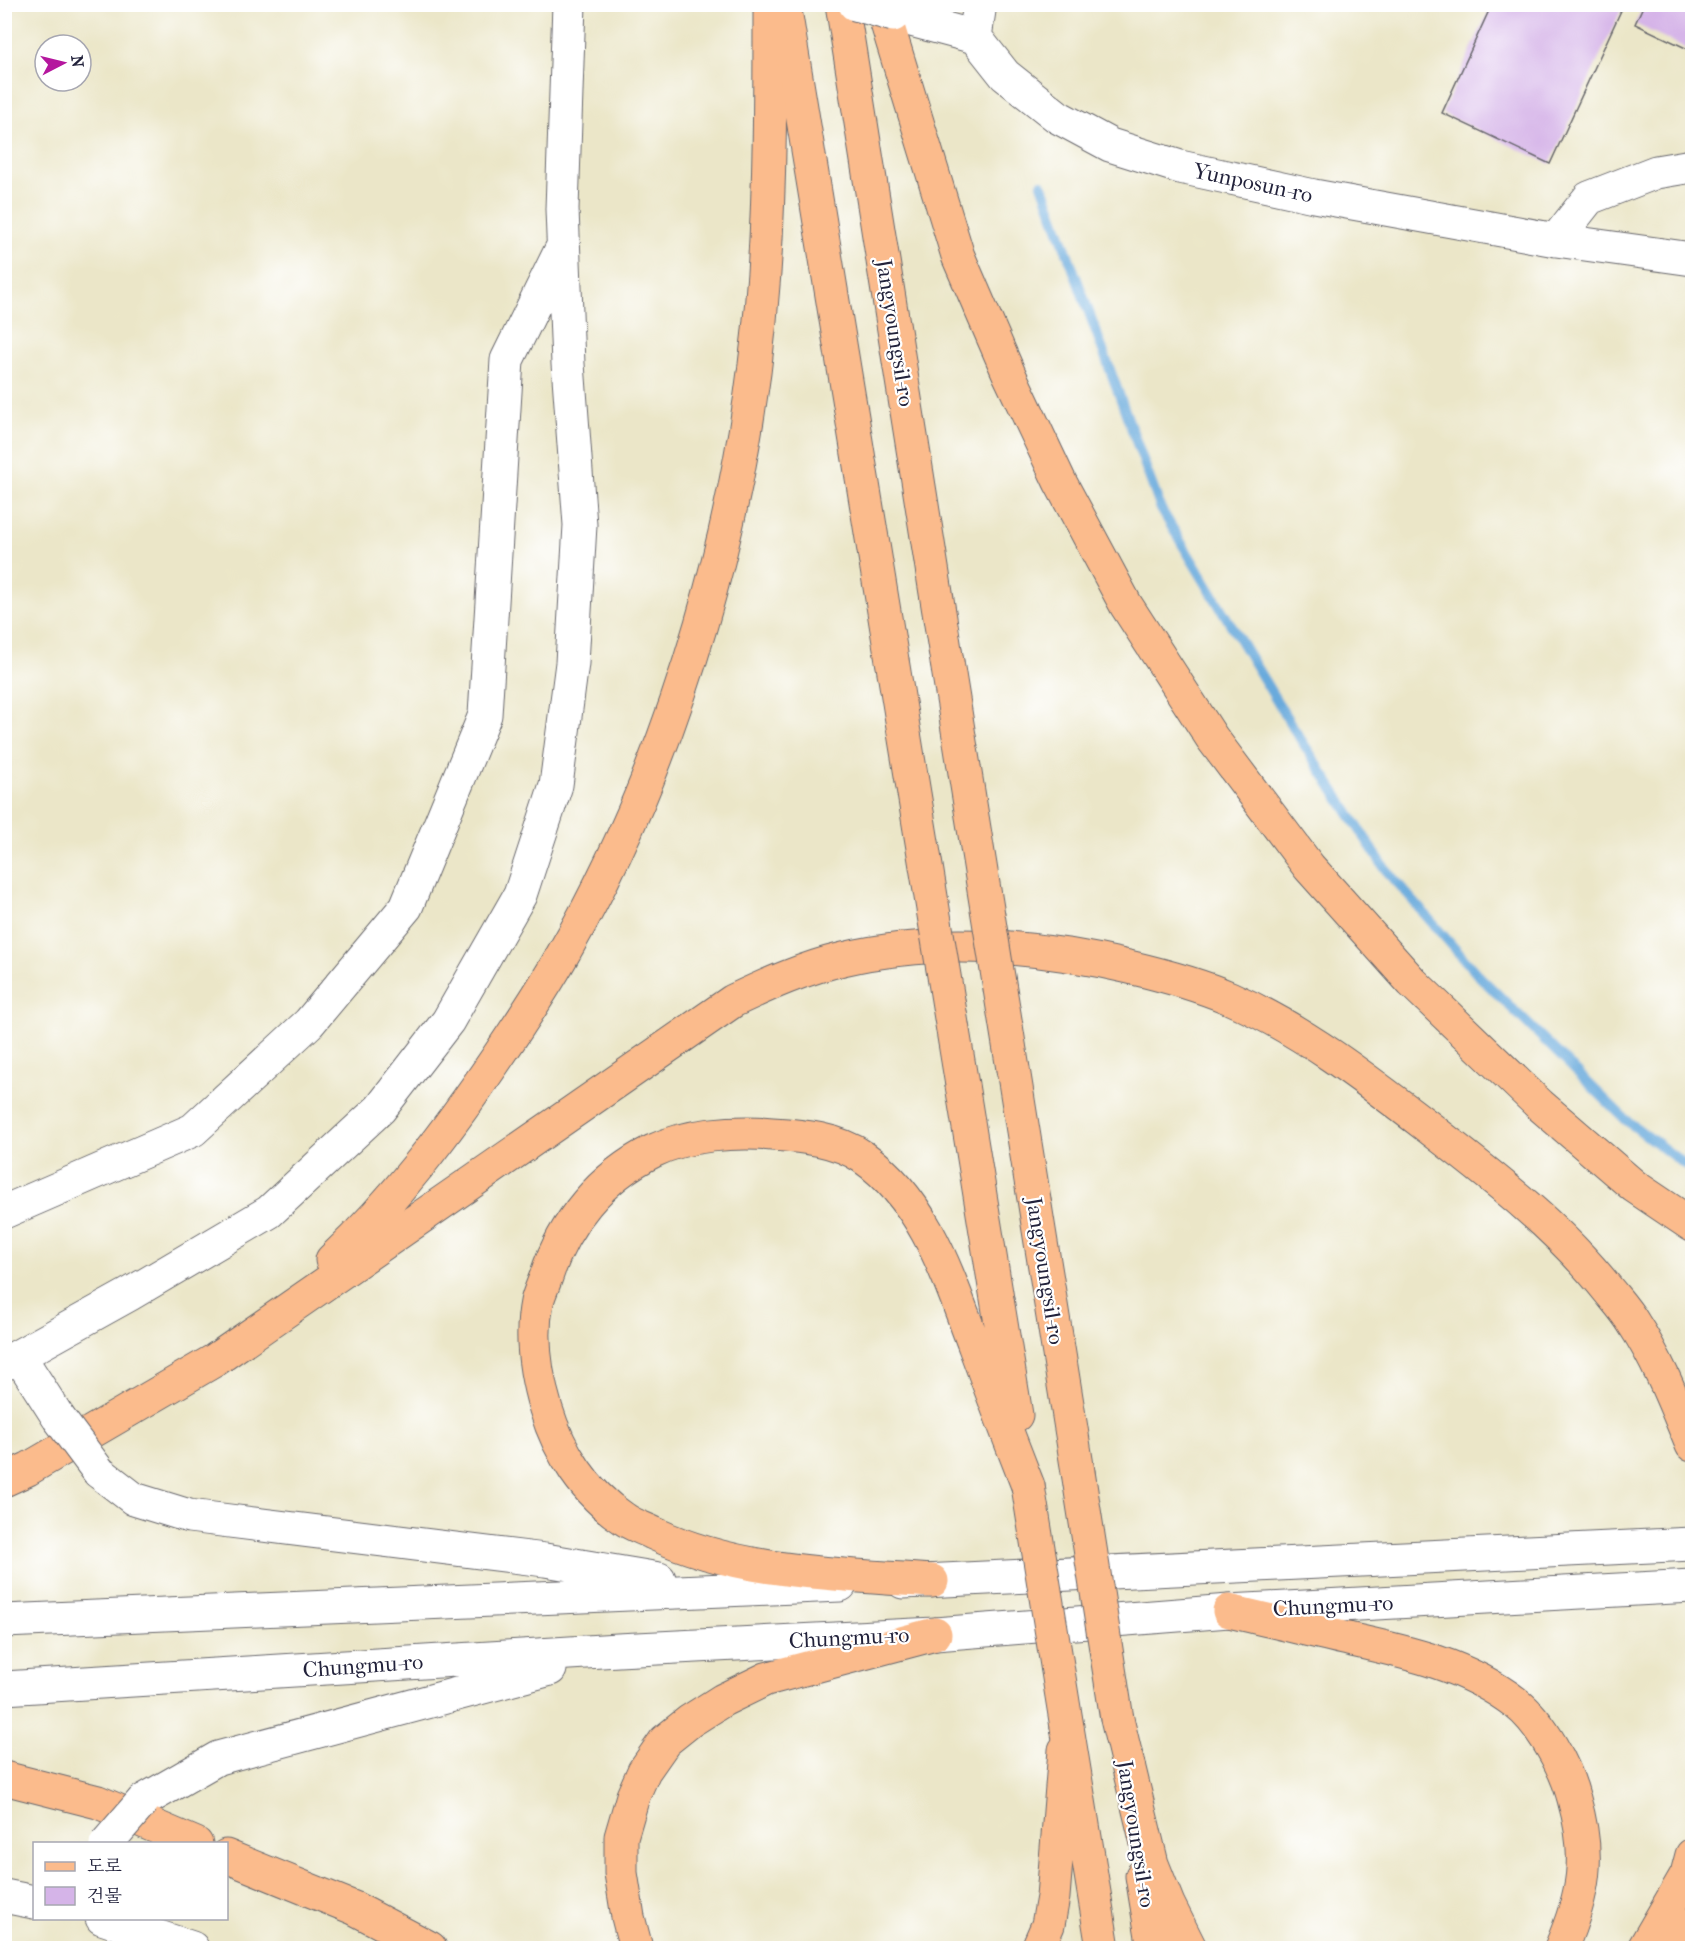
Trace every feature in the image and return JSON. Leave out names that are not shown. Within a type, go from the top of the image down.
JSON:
[{"type":"main road","points":[[215,1360],[287,1302],[352,1242],[415,1169],[469,1099],[519,1026],[563,954],[602,881],[649,777],[687,668],[712,585],[737,475],[752,382],[764,273],[770,111],[770,4]]},
{"type":"main road","points":[[784,4],[1103,1948]]},
{"type":"main road","name":"Jangyoungsil-ro","points":[[842,4],[1154,1948]]},
{"type":"main road","points":[[887,10],[958,256],[1009,374],[1060,482],[1126,604],[1212,738],[1309,867],[1412,982],[1540,1105],[1634,1186],[1692,1225]]},
{"type":"main road","points":[[4,1479],[28,1469],[215,1360],[733,1001],[785,977],[843,959],[954,945],[1007,947],[1092,958],[1168,976],[1229,998],[1283,1026],[1351,1070],[1546,1222],[1594,1272],[1633,1321],[1656,1360],[1692,1445]]},
{"type":"main road","points":[[932,1581],[763,1566],[709,1554],[624,1520],[595,1495],[570,1463],[551,1423],[539,1386],[534,1345],[537,1302],[551,1259],[569,1224],[595,1194],[622,1169],[655,1150],[687,1139],[723,1134],[760,1133],[799,1136],[837,1143],[863,1156],[894,1185],[917,1214],[943,1264],[1028,1486]]},
{"type":"main road","points":[[1229,1611],[1416,1654],[1462,1671],[1518,1704],[1540,1729],[1557,1757],[1570,1785],[1580,1820],[1584,1852],[1582,1886],[1575,1916],[1561,1948]]},
{"type":"main road","points":[[636,1948],[621,1873],[621,1837],[633,1796],[644,1771],[665,1741],[690,1720],[766,1678],[935,1634]]},
{"type":"main road","points":[[1117,1719],[1152,1864],[1168,1904],[1190,1948]]},
{"type":"main road","points":[[1038,1948],[1048,1925],[1053,1896],[1067,1727]]},
{"type":"main road","points":[[4,1778],[98,1802],[191,1842]]},
{"type":"main road","points":[[1644,1948],[1687,1874],[1692,1855]]},
{"type":"main road","points":[[228,1857],[354,1908],[430,1948]]},
{"type":"main road","points":[[1669,1948],[1692,1924]]},
{"type":"street","points":[[569,4],[562,209],[568,364],[580,525],[572,663],[556,785],[520,895],[448,1021],[380,1109],[268,1212],[130,1294],[12,1360],[99,1472],[134,1499],[189,1516],[545,1560],[723,1590]]},
{"type":"street","points":[[855,4],[887,10],[975,37],[980,4]]},
{"type":"street","name":"Yunposun-ro","points":[[975,37],[1005,75],[1058,117],[1110,145],[1180,167],[1314,196],[1556,240],[1692,259]]},
{"type":"street","points":[[1556,240],[1589,198],[1656,172],[1692,166]]},
{"type":"street","points":[[4,1212],[193,1130],[309,1023],[406,908],[485,715],[507,360],[563,246]]},
{"type":"street","name":"Chungmu-ro","points":[[4,1621],[932,1581],[1692,1544]]},
{"type":"street","name":"Chungmu-ro","points":[[4,1688],[618,1650],[935,1634],[1229,1611],[1692,1586]]},
{"type":"street","points":[[108,1842],[143,1801],[218,1758],[618,1650]]},
{"type":"street","points":[[4,1896],[33,1902]]},
{"type":"street","points":[[108,1920],[192,1948]]},
{"type":"building","points":[[1492,4],[1624,4],[1550,164],[1442,113]]},
{"type":"building","points":[[1644,4],[1692,4],[1692,51],[1635,24]]},
{"type":"waterway","points":[[1042,184],[1161,509],[1290,723],[1386,870],[1477,974],[1626,1120],[1692,1170]]}]
